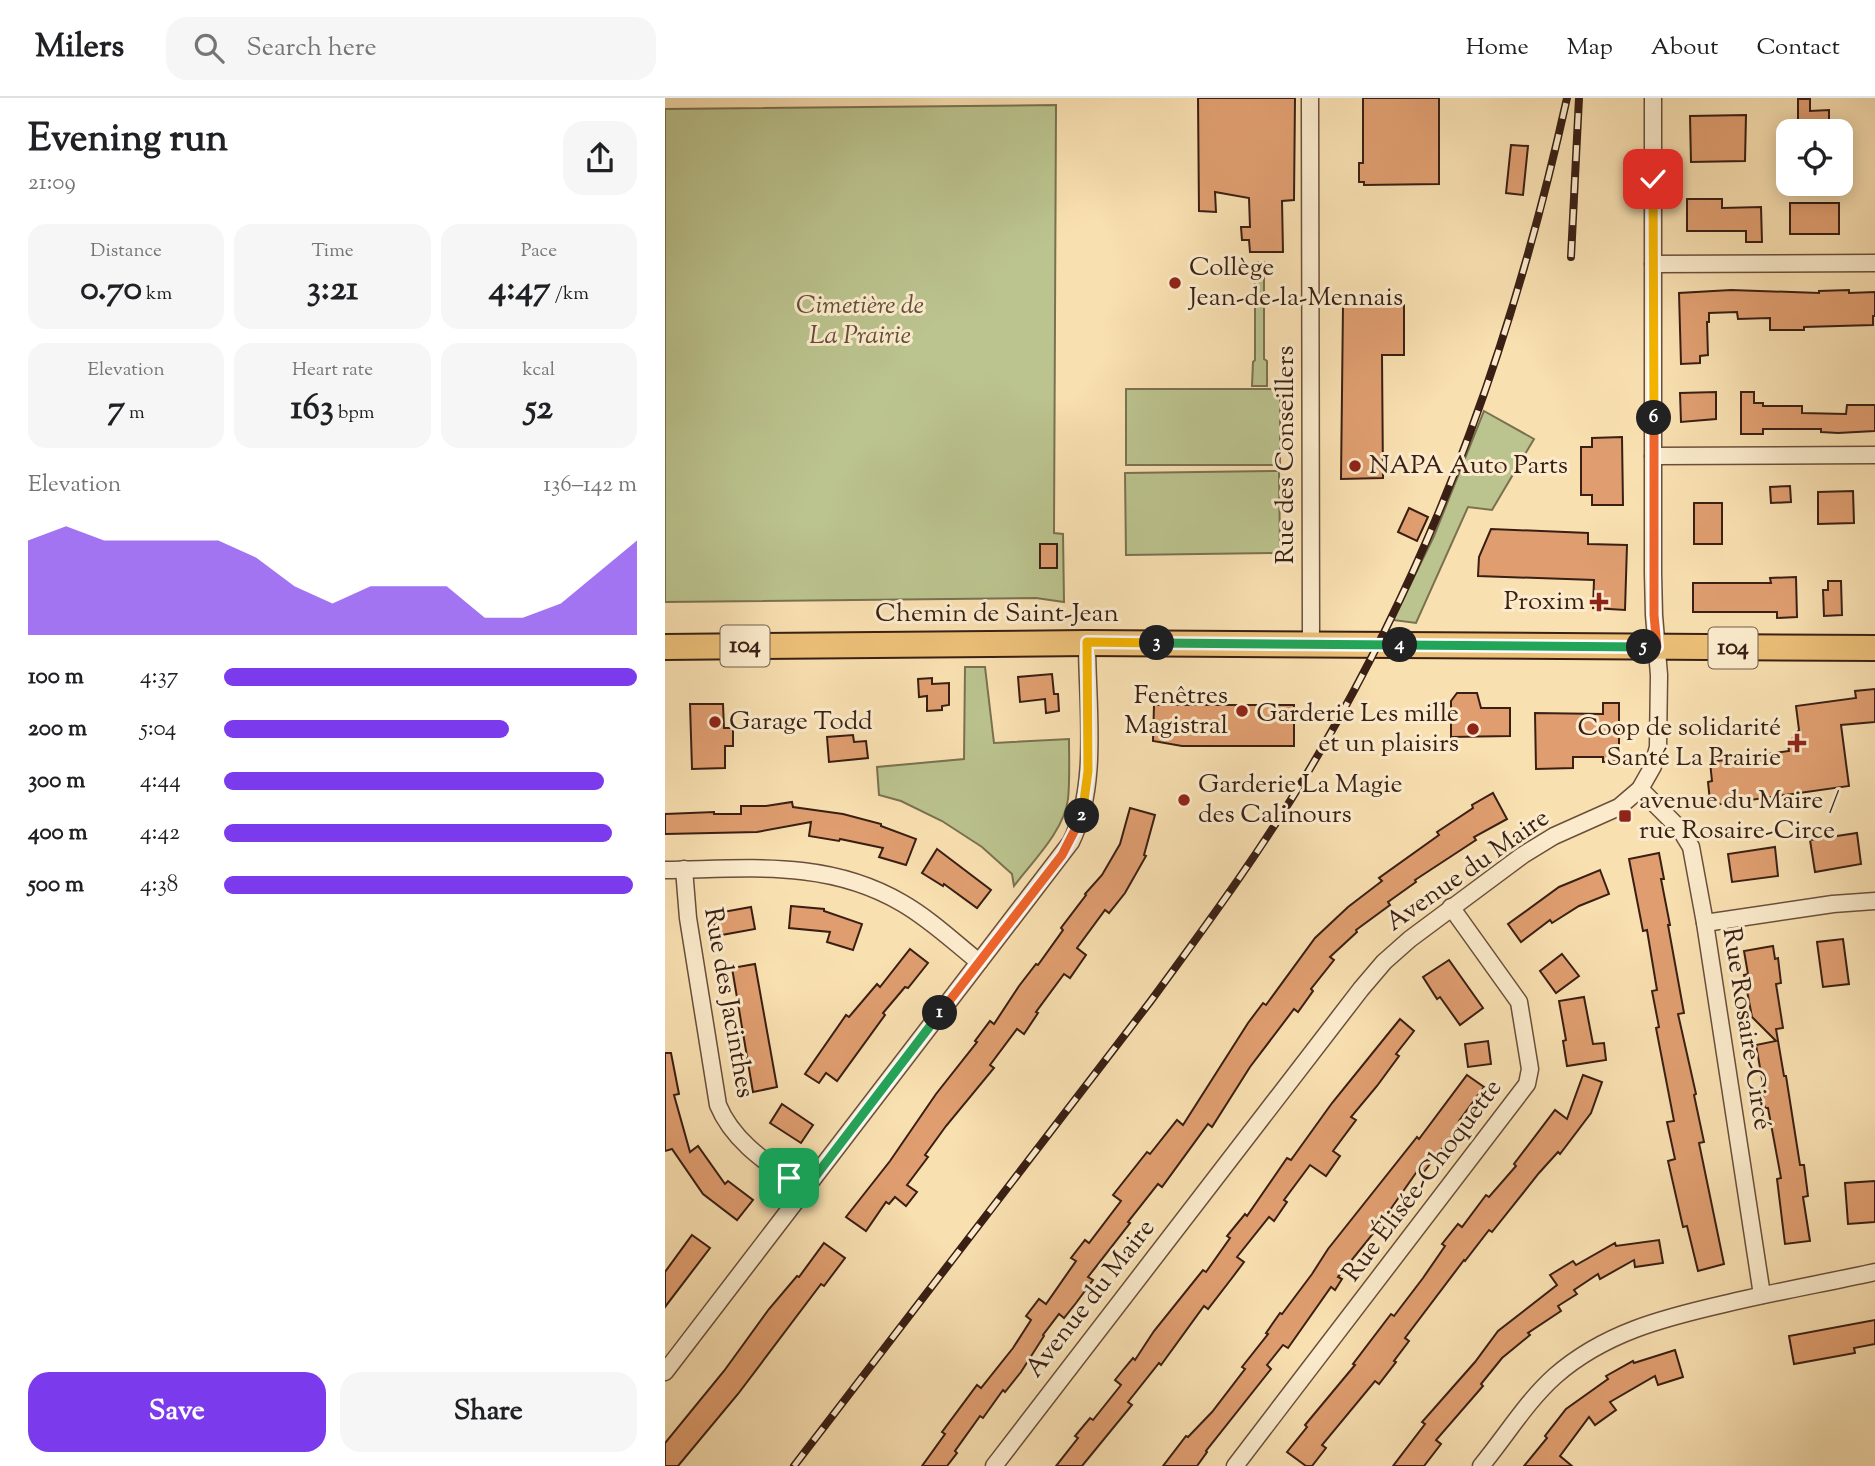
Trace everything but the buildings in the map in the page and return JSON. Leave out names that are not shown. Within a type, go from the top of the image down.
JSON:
[{"type":"main road","name":"Chemin de Saint-Jean","points":[[665,647],[1087,642],[1875,648]]},
{"type":"street","name":"Rue des Conseillers","points":[[1310,98],[1311,644]]},
{"type":"street","name":"Avenue du Maire","points":[[993,1466],[1361,989],[1396,951],[1538,845],[1619,807],[1640,789],[1653,766],[1658,750],[1659,675],[1654,615],[1653,98]]},
{"type":"street","points":[[1653,264],[1875,263]]},
{"type":"street","points":[[1653,456],[1875,454]]},
{"type":"street","points":[[665,1372],[1062,855],[1081,818],[1088,771],[1087,642]]},
{"type":"street","name":"Rue Rosaire-Circé","points":[[1640,789],[1687,838],[1695,866],[1762,1296]]},
{"type":"street","points":[[665,870],[785,869],[827,873],[849,879],[874,888],[909,907],[979,962]]},
{"type":"street","name":"Rue des Jacinthes","points":[[684,870],[688,918],[718,1105],[727,1124],[741,1141],[805,1190]]},
{"type":"street","points":[[1705,923],[1833,904],[1875,902]]},
{"type":"street","name":"Rue Élisée-Choquette","points":[[1235,1466],[1527,1084],[1530,1069],[1518,1002],[1451,908]]},
{"type":"street","points":[[1481,1466],[1525,1407],[1544,1387],[1601,1343],[1661,1319],[1875,1272]]},
{"type":"green space","name":"Cimetière de La Prairie","points":[[1056,105],[1054,533],[1063,534],[1064,602],[1036,598],[665,602],[665,109]]},
{"type":"green space","points":[[1255,262],[1264,262],[1264,359],[1267,361],[1267,386],[1252,386],[1255,360]]},
{"type":"green space","points":[[1126,389],[1280,389],[1280,465],[1126,465]]},
{"type":"green space","points":[[1484,411],[1534,439],[1492,510],[1468,507],[1416,623],[1393,620],[1434,536]]},
{"type":"green space","points":[[1279,471],[1280,553],[1126,555],[1125,473]]},
{"type":"green space","points":[[965,667],[985,667],[994,743],[1069,739],[1068,799],[1061,823],[1014,886],[1012,874],[982,847],[942,821],[901,801],[879,795],[877,767],[964,759]]},
{"type":"railway","points":[[794,1466],[1150,1002],[1261,846],[1322,748],[1365,671],[1403,592],[1470,433],[1524,268],[1567,98]]},
{"type":"railway","points":[[1571,257],[1579,98]]},
{"type":"place","name":"Collège Jean-de-la-Mennais","points":[[1175,283]]},
{"type":"place","name":"NAPA Auto Parts","points":[[1355,466]]},
{"type":"place","name":"Proxim","points":[[1599,602]]},
{"type":"place","name":"Fenêtres Magistral","points":[[1242,711]]},
{"type":"place","name":"Garage Todd","points":[[715,722]]},
{"type":"place","name":"Garderie Les mille et un plaisirs","points":[[1473,729]]},
{"type":"place","name":"Coop de solidarité Santé La Prairie","points":[[1797,743]]},
{"type":"place","name":"Garderie La Magie des Calinours","points":[[1184,800]]},
{"type":"place","name":"avenue du Maire / rue Rosaire-Circe","points":[[1625,816]]},
{"type":"route","points":[[789,1178],[805,1190],[1070,842],[1081,818],[1088,783],[1087,642],[1657,647],[1653,573],[1653,179]]}]
